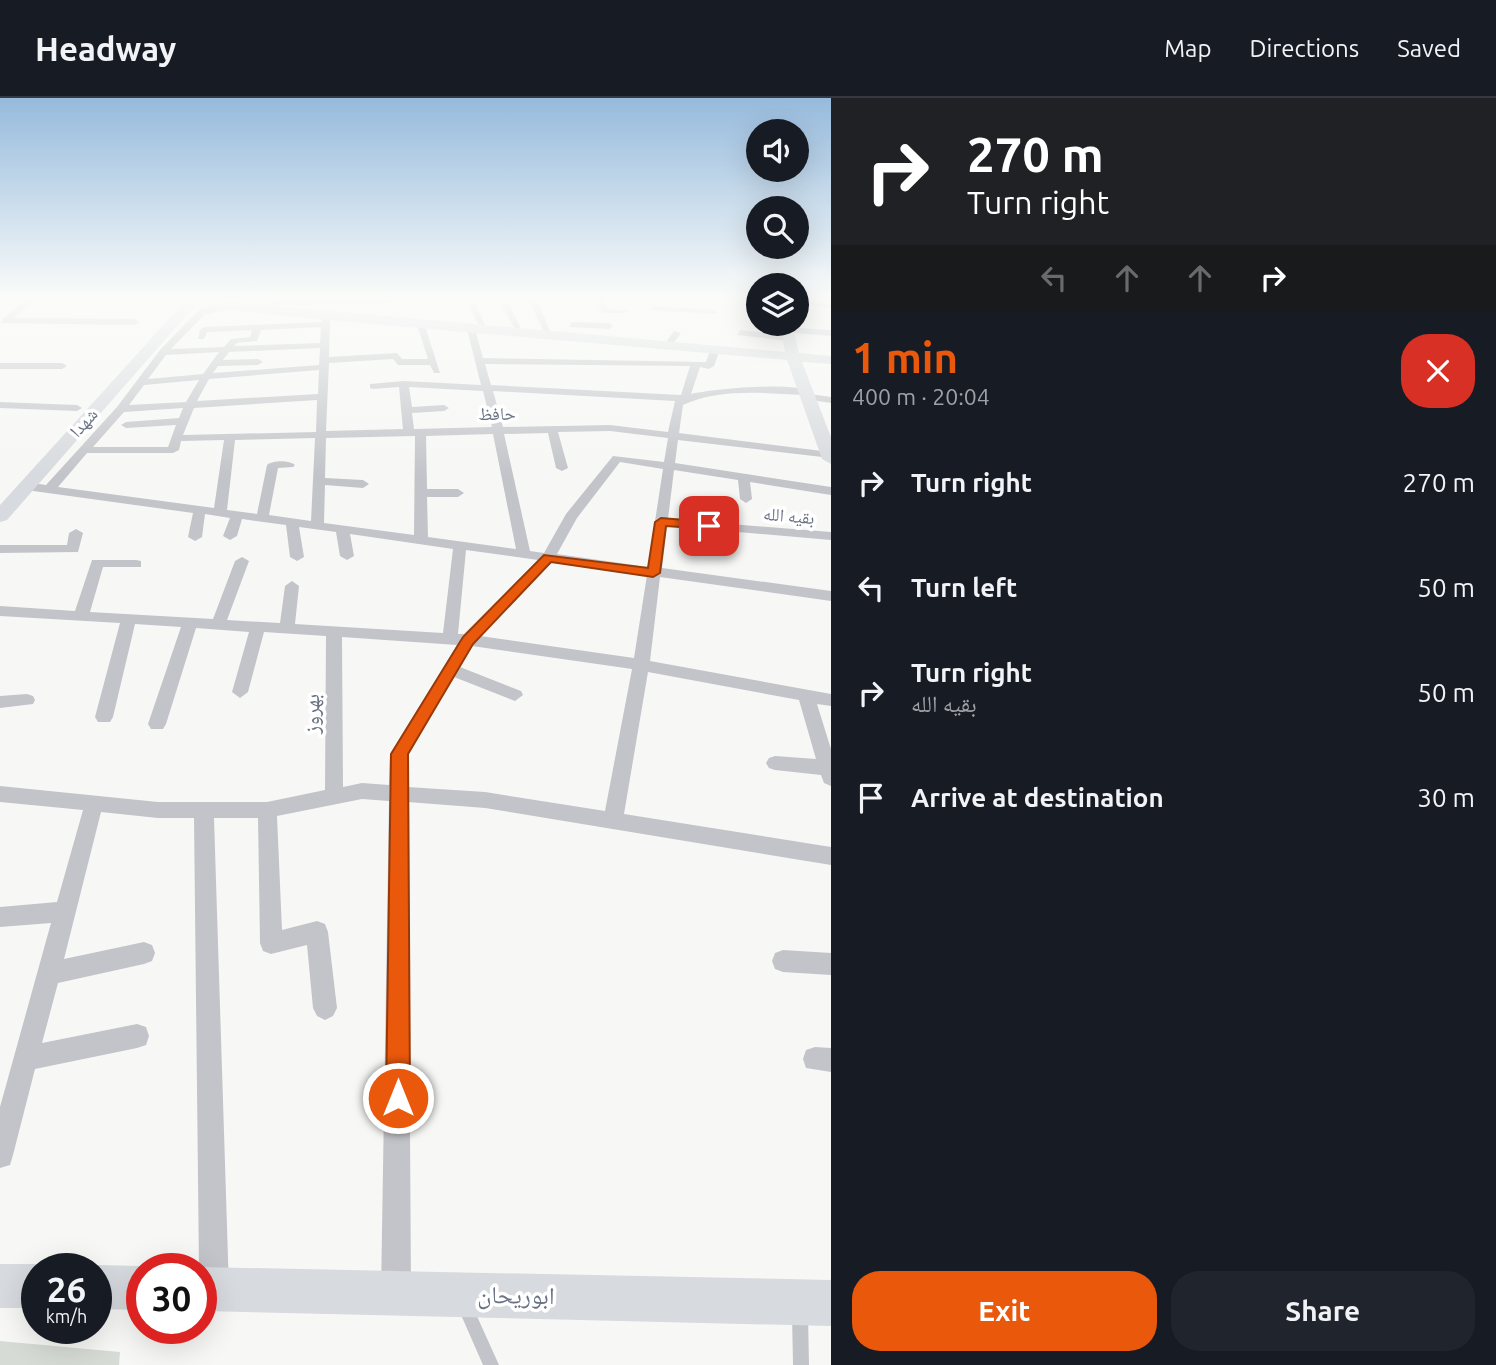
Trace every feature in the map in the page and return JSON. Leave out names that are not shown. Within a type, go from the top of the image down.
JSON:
[{"type":"main road","name":"شهدا","points":[[0,516],[140,357]]},
{"type":"street","name":"شهدا","points":[[37,451],[128,357]]},
{"type":"street","points":[[49,489],[121,409],[159,357]]},
{"type":"street","points":[[82,450],[173,450],[176,438],[205,378],[220,357]]},
{"type":"street","points":[[317,525],[324,357]]},
{"type":"street","points":[[142,382],[205,378],[387,357]]},
{"type":"street","points":[[397,357],[398,366],[434,362]]},
{"type":"street","points":[[432,357],[443,386]]},
{"type":"street","points":[[478,357],[498,430],[523,554]]},
{"type":"street","points":[[479,361],[696,363],[709,366],[710,357]]},
{"type":"street","points":[[793,357],[830,457]]},
{"type":"street","points":[[795,357],[831,360]]},
{"type":"street","points":[[216,363],[258,362]]},
{"type":"street","points":[[614,821],[642,665],[678,403],[685,398],[696,363]]},
{"type":"street","points":[[0,366],[62,366]]},
{"type":"street","points":[[101,382],[118,383]]},
{"type":"street","points":[[373,386],[404,384],[685,398],[772,390],[831,400]]},
{"type":"street","points":[[404,384],[407,410],[415,432],[421,487],[421,539]]},
{"type":"street","points":[[121,409],[322,397]]},
{"type":"street","points":[[0,405],[77,408]]},
{"type":"street","points":[[407,410],[444,408]]},
{"type":"street","points":[[126,425],[184,421]]},
{"type":"street","name":"حافظ","points":[[176,438],[230,439],[321,433],[610,428],[830,457]]},
{"type":"street","points":[[552,429],[562,468]]},
{"type":"street","points":[[220,512],[230,439]]},
{"type":"street","points":[[459,640],[548,558],[571,517],[617,458],[831,491]]},
{"type":"street","points":[[262,518],[273,465],[289,465]]},
{"type":"street","points":[[743,476],[746,499]]},
{"type":"street","points":[[319,481],[363,484]]},
{"type":"street","points":[[769,481],[777,497]]},
{"type":"street","points":[[794,485],[802,499]]},
{"type":"street","points":[[26,486],[831,596]]},
{"type":"street","points":[[421,487],[456,487]]},
{"type":"street","points":[[195,537],[200,509]]},
{"type":"street","points":[[230,536],[238,514]]},
{"type":"street","points":[[292,522],[297,557]]},
{"type":"street","name":"بقیه الله","points":[[661,522],[831,536]]},
{"type":"street","points":[[342,528],[347,556]]},
{"type":"street","points":[[0,550],[73,549],[76,533]]},
{"type":"street","points":[[396,1292],[401,794],[399,754],[450,669],[459,640],[460,545]]},
{"type":"street","points":[[218,625],[242,561]]},
{"type":"street","points":[[81,616],[97,563],[136,564]]},
{"type":"street","points":[[287,629],[292,586]]},
{"type":"street","points":[[0,611],[459,640],[642,665],[831,700]]},
{"type":"street","points":[[104,718],[129,619]]},
{"type":"street","points":[[157,724],[190,623]]},
{"type":"street","points":[[240,692],[258,627]]},
{"type":"street","name":"بهروز","points":[[334,632],[334,797]]},
{"type":"street","points":[[450,669],[515,695]]},
{"type":"street","points":[[775,763],[830,773],[806,695]]},
{"type":"street","points":[[0,702],[27,700]]},
{"type":"street","points":[[0,794],[158,810],[267,810],[362,791],[485,800],[831,856]]},
{"type":"street","points":[[0,1155],[94,804]]},
{"type":"street","points":[[204,810],[208,1253]]},
{"type":"street","points":[[267,810],[271,943],[317,932],[325,1008]]},
{"type":"street","points":[[0,917],[65,912]]},
{"type":"street","points":[[48,974],[144,953]]},
{"type":"street","points":[[783,961],[831,964]]},
{"type":"street","points":[[26,1059],[137,1036]]},
{"type":"street","points":[[0,1286],[21,1286]]},
{"type":"street","name":"ابوریحان","points":[[217,1289],[815,1303]]},
{"type":"lane","points":[[460,1294],[491,1365]]},
{"type":"lane","points":[[802,1365],[815,1303]]},
{"type":"shaded area","points":[[0,1341],[120,1352],[119,1365],[0,1365]]},
{"type":"route","points":[[398,1098],[401,794],[399,754],[468,640],[548,558],[653,573],[661,522],[709,526]]}]
